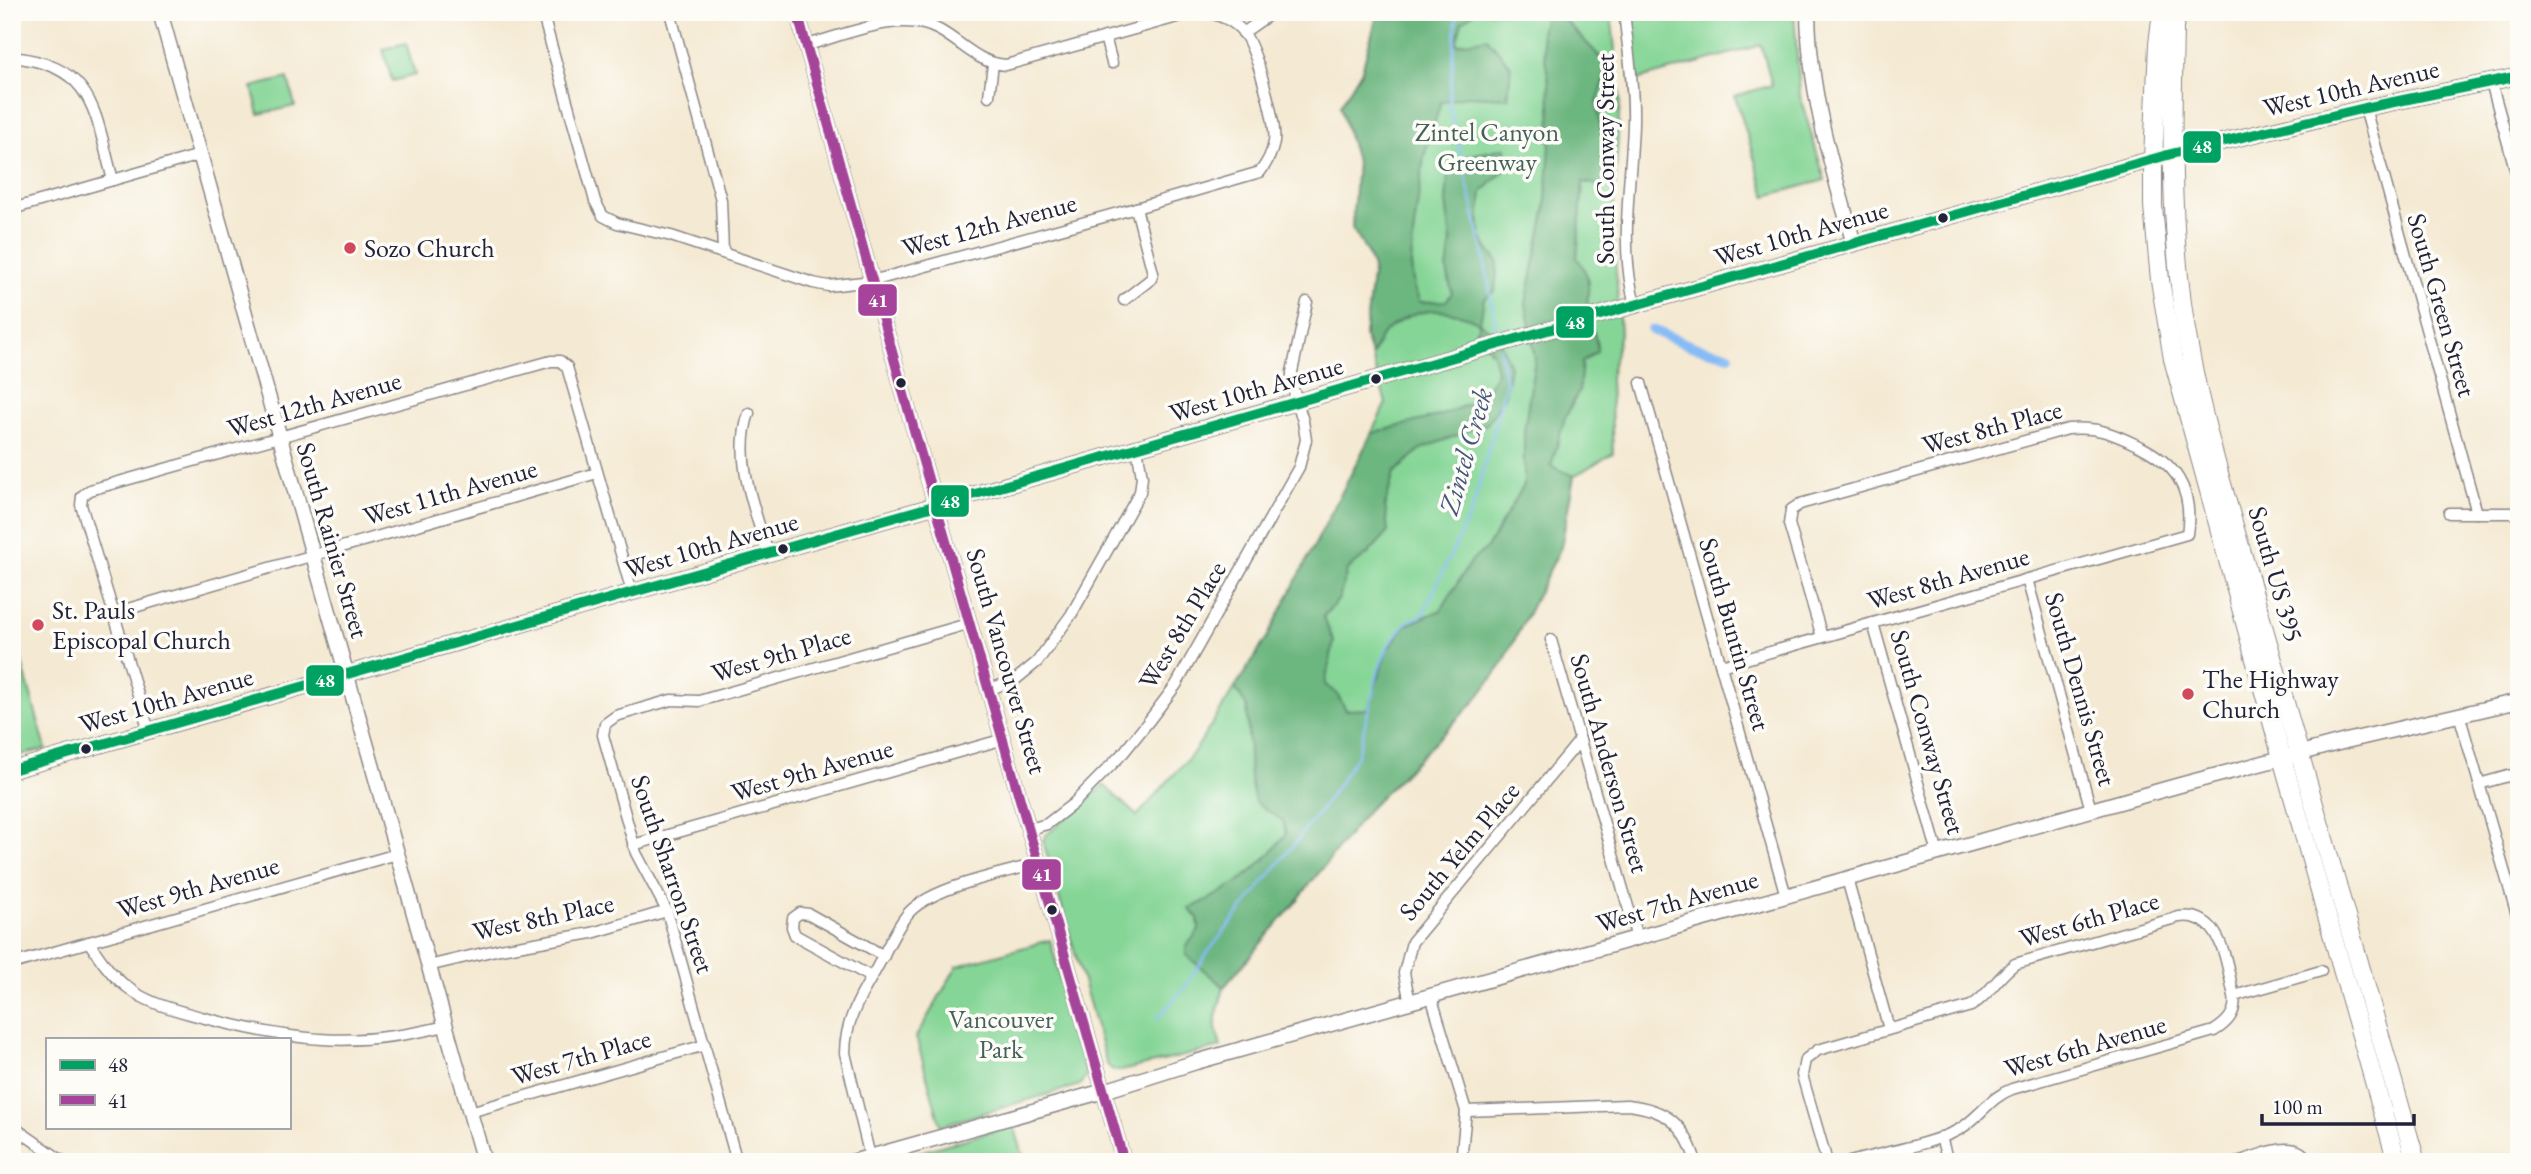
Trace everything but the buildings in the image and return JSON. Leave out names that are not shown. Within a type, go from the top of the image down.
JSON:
[{"type":"highway","name":"South US 395","points":[[2162,12],[2158,44],[2153,206],[2160,280],[2173,359],[2290,756],[2416,1162]]},
{"type":"highway","name":"South US 395","points":[[2176,12],[2171,154],[2180,290],[2190,351],[2290,756],[2397,1162]]},
{"type":"main road","name":"West 10th Avenue","points":[[12,770],[2171,154],[2365,108],[2519,76]]},
{"type":"street","name":"South Rainier Street","points":[[160,12],[484,1162]]},
{"type":"street","name":"West 12th Avenue","points":[[542,12],[595,201],[603,216],[617,223],[671,236],[822,285],[872,281],[1259,172],[1272,151],[1274,126],[1259,71],[1244,33]]},
{"type":"street","points":[[670,12],[721,200],[723,252]]},
{"type":"street","name":"South Vancouver Street","points":[[797,12],[1124,1162]]},
{"type":"street","points":[[807,45],[892,22],[914,22],[927,24],[978,58],[993,64],[1021,62],[1188,14],[1205,12],[1231,20],[1244,33],[1273,12]]},
{"type":"street","name":"South Conway Street","points":[[1624,12],[1633,124],[1625,249],[1635,305]]},
{"type":"street","points":[[1808,12],[1808,41],[1815,97],[1854,244]]},
{"type":"street","points":[[1105,37],[1112,63]]},
{"type":"street","points":[[12,57],[53,65],[77,80],[92,104],[113,180]]},
{"type":"street","points":[[989,96],[993,64]]},
{"type":"street","points":[[2491,82],[2519,183]]},
{"type":"street","name":"South Green Street","points":[[2365,108],[2477,513]]},
{"type":"street","points":[[12,209],[200,155]]},
{"type":"street","points":[[1124,300],[1151,278],[1153,273],[1136,208]]},
{"type":"street","name":"West 8th Place","points":[[1030,829],[1052,820],[1102,776],[1176,685],[1299,467],[1306,440],[1292,385],[1292,372],[1307,302]]},
{"type":"street","name":"West 12th Avenue","points":[[114,612],[82,505],[82,496],[90,490],[551,361],[560,361],[567,367],[597,473]]},
{"type":"street","name":"South Buntin Street","points":[[1641,383],[1786,896]]},
{"type":"street","points":[[749,414],[742,449],[751,495],[768,554]]},
{"type":"street","name":"West 8th Place","points":[[1822,637],[1789,524],[1791,510],[1800,504],[2047,433],[2085,428],[2111,432],[2157,453],[2175,471],[2182,487],[2188,508],[2187,534]]},
{"type":"street","points":[[990,689],[1026,672],[1037,662],[1071,615],[1140,492],[1142,477],[1137,448]]},
{"type":"street","points":[[597,473],[632,593]]},
{"type":"street","name":"West 11th Avenue","points":[[114,612],[597,473]]},
{"type":"street","points":[[2449,513],[2519,513]]},
{"type":"street","name":"West 8th Avenue","points":[[1721,666],[2187,534]]},
{"type":"street","name":"South Dennis Street","points":[[2027,579],[2091,810]]},
{"type":"street","points":[[114,612],[149,731]]},
{"type":"street","name":"West 9th Place","points":[[605,724],[616,716],[671,700],[699,701],[971,623]]},
{"type":"street","name":"South Conway Street","points":[[1873,623],[1938,853]]},
{"type":"street","name":"South Anderson Street","points":[[1551,640],[1637,938]]},
{"type":"street","name":"West 7th Avenue","points":[[852,1162],[1104,1091],[1192,1063],[2091,810],[2290,756],[2519,701]]},
{"type":"street","points":[[2459,714],[2519,922]]},
{"type":"street","name":"South Sharron Street","points":[[605,724],[603,735],[633,845],[667,911],[737,1162]]},
{"type":"street","name":"West 9th Avenue","points":[[633,845],[1004,739]]},
{"type":"street","name":"South Yelm Place","points":[[1410,1003],[1404,972],[1412,942],[1580,740]]},
{"type":"street","points":[[2479,783],[2519,773]]},
{"type":"street","name":"West 9th Avenue","points":[[12,964],[397,854]]},
{"type":"street","points":[[870,1157],[845,1053],[845,1039],[854,1008],[907,914],[951,887],[1040,863]]},
{"type":"street","points":[[2506,879],[2519,875]]},
{"type":"street","points":[[1847,879],[1889,1029]]},
{"type":"street","name":"West 8th Place","points":[[428,966],[500,948],[592,933],[667,911]]},
{"type":"street","points":[[871,977],[795,934],[792,927],[793,918],[800,913],[809,914],[884,956]]},
{"type":"street","name":"West 6th Place","points":[[1828,1162],[1802,1075],[1805,1060],[1818,1050],[1971,1006],[1986,995],[2006,970],[2025,960],[2186,916],[2201,919],[2217,934],[2234,996]]},
{"type":"street","points":[[89,942],[110,971],[127,988],[142,997],[240,1027],[294,1037],[350,1041],[396,1037],[445,1026]]},
{"type":"street","points":[[2234,996],[2321,971]]},
{"type":"street","points":[[1432,996],[1466,1111],[1461,1162]]},
{"type":"street","name":"West 6th Avenue","points":[[1850,1162],[1941,1137],[1961,1128],[2003,1092],[2214,1031],[2231,1016],[2234,996]]},
{"type":"street","name":"West 7th Place","points":[[470,1112],[705,1045]]},
{"type":"street","points":[[1466,1111],[1628,1105],[1643,1107],[1664,1114],[1686,1136],[1696,1162]]},
{"type":"street","points":[[12,1126],[64,1162]]},
{"type":"street","points":[[1941,1137],[1948,1162]]},
{"type":"street","points":[[2238,1162],[2288,1148],[2299,1150],[2308,1162]]},
{"type":"green space","name":"Zintel Canyon Greenway","points":[[1372,12],[1611,12],[1620,98],[1613,223],[1620,333],[1610,378],[1613,453],[1574,476],[1561,547],[1502,665],[1474,702],[1368,810],[1224,987],[1216,1017],[1221,1047],[1114,1071],[1107,1065],[1043,841],[1045,836],[1104,785],[1137,816],[1194,752],[1268,636],[1339,501],[1386,403],[1365,336],[1373,268],[1367,252],[1352,228],[1357,164],[1340,106],[1362,70],[1377,16]]},
{"type":"green space","points":[[1372,12],[1475,12],[1462,22],[1456,44],[1487,38],[1511,66],[1508,98],[1466,96],[1441,102],[1424,156],[1413,236],[1411,266],[1414,288],[1420,302],[1446,301],[1452,293],[1447,270],[1451,241],[1446,202],[1448,174],[1468,156],[1505,148],[1510,165],[1482,192],[1480,230],[1485,245],[1498,262],[1495,291],[1484,299],[1480,323],[1443,311],[1419,313],[1385,332],[1372,356],[1365,336],[1373,268],[1367,252],[1352,228],[1357,164],[1340,106],[1362,70],[1377,16]]},
{"type":"green space","points":[[1546,12],[1557,12],[1609,66],[1597,102],[1600,125],[1612,165],[1604,186],[1583,182],[1577,258],[1588,282],[1588,309],[1597,351],[1582,362],[1579,391],[1565,418],[1551,466],[1574,476],[1561,547],[1502,665],[1474,702],[1368,810],[1224,987],[1186,955],[1186,947],[1199,930],[1198,918],[1189,909],[1243,878],[1265,859],[1286,834],[1283,821],[1255,802],[1250,780],[1247,707],[1235,688],[1268,636],[1372,433],[1442,415],[1481,399],[1497,372],[1493,354],[1476,331],[1480,323],[1498,336],[1510,367],[1504,398],[1487,424],[1421,449],[1394,473],[1385,505],[1388,532],[1368,554],[1347,570],[1339,599],[1323,617],[1334,641],[1325,684],[1337,694],[1346,710],[1368,709],[1387,650],[1406,625],[1441,610],[1471,561],[1487,548],[1524,485],[1524,431],[1535,359],[1526,303],[1545,212],[1551,131],[1549,83],[1541,32]]},
{"type":"green space","points":[[1631,12],[1794,12],[1800,96],[1825,180],[1766,196],[1735,96],[1772,85],[1761,45],[1637,80]]},
{"type":"green space","points":[[406,43],[415,75],[392,81],[383,49]]},
{"type":"green space","points":[[288,78],[295,106],[259,114],[252,87]]},
{"type":"green space","points":[[12,628],[46,749],[12,757]]},
{"type":"green space","name":"Vancouver Park","points":[[1050,940],[1086,1076],[1080,1085],[942,1125],[941,1128],[916,1037],[957,966]]},
{"type":"green space","points":[[1014,1125],[1025,1162],[885,1162]]},
{"type":"waterway","name":"Zintel Creek","points":[[1457,12],[1449,104],[1483,251],[1498,339]]},
{"type":"waterway","points":[[1652,330],[1694,347],[1729,355]]},
{"type":"waterway","name":"Zintel Creek","points":[[1157,1019],[1183,990],[1208,952],[1318,814],[1357,756],[1379,669],[1389,644],[1408,621],[1422,616],[1473,508],[1506,384],[1500,349]]},
{"type":"transit line","name":"41","points":[[797,12],[1124,1162]]},
{"type":"transit line","name":"48","points":[[12,770],[2171,154],[2365,108],[2519,76]]},
{"type":"place","name":"Sozo Church","points":[[350,248]]},
{"type":"place","name":"St. Pauls Episcopal Church","points":[[38,625]]},
{"type":"place","name":"The Highway Church","points":[[2188,694]]}]
